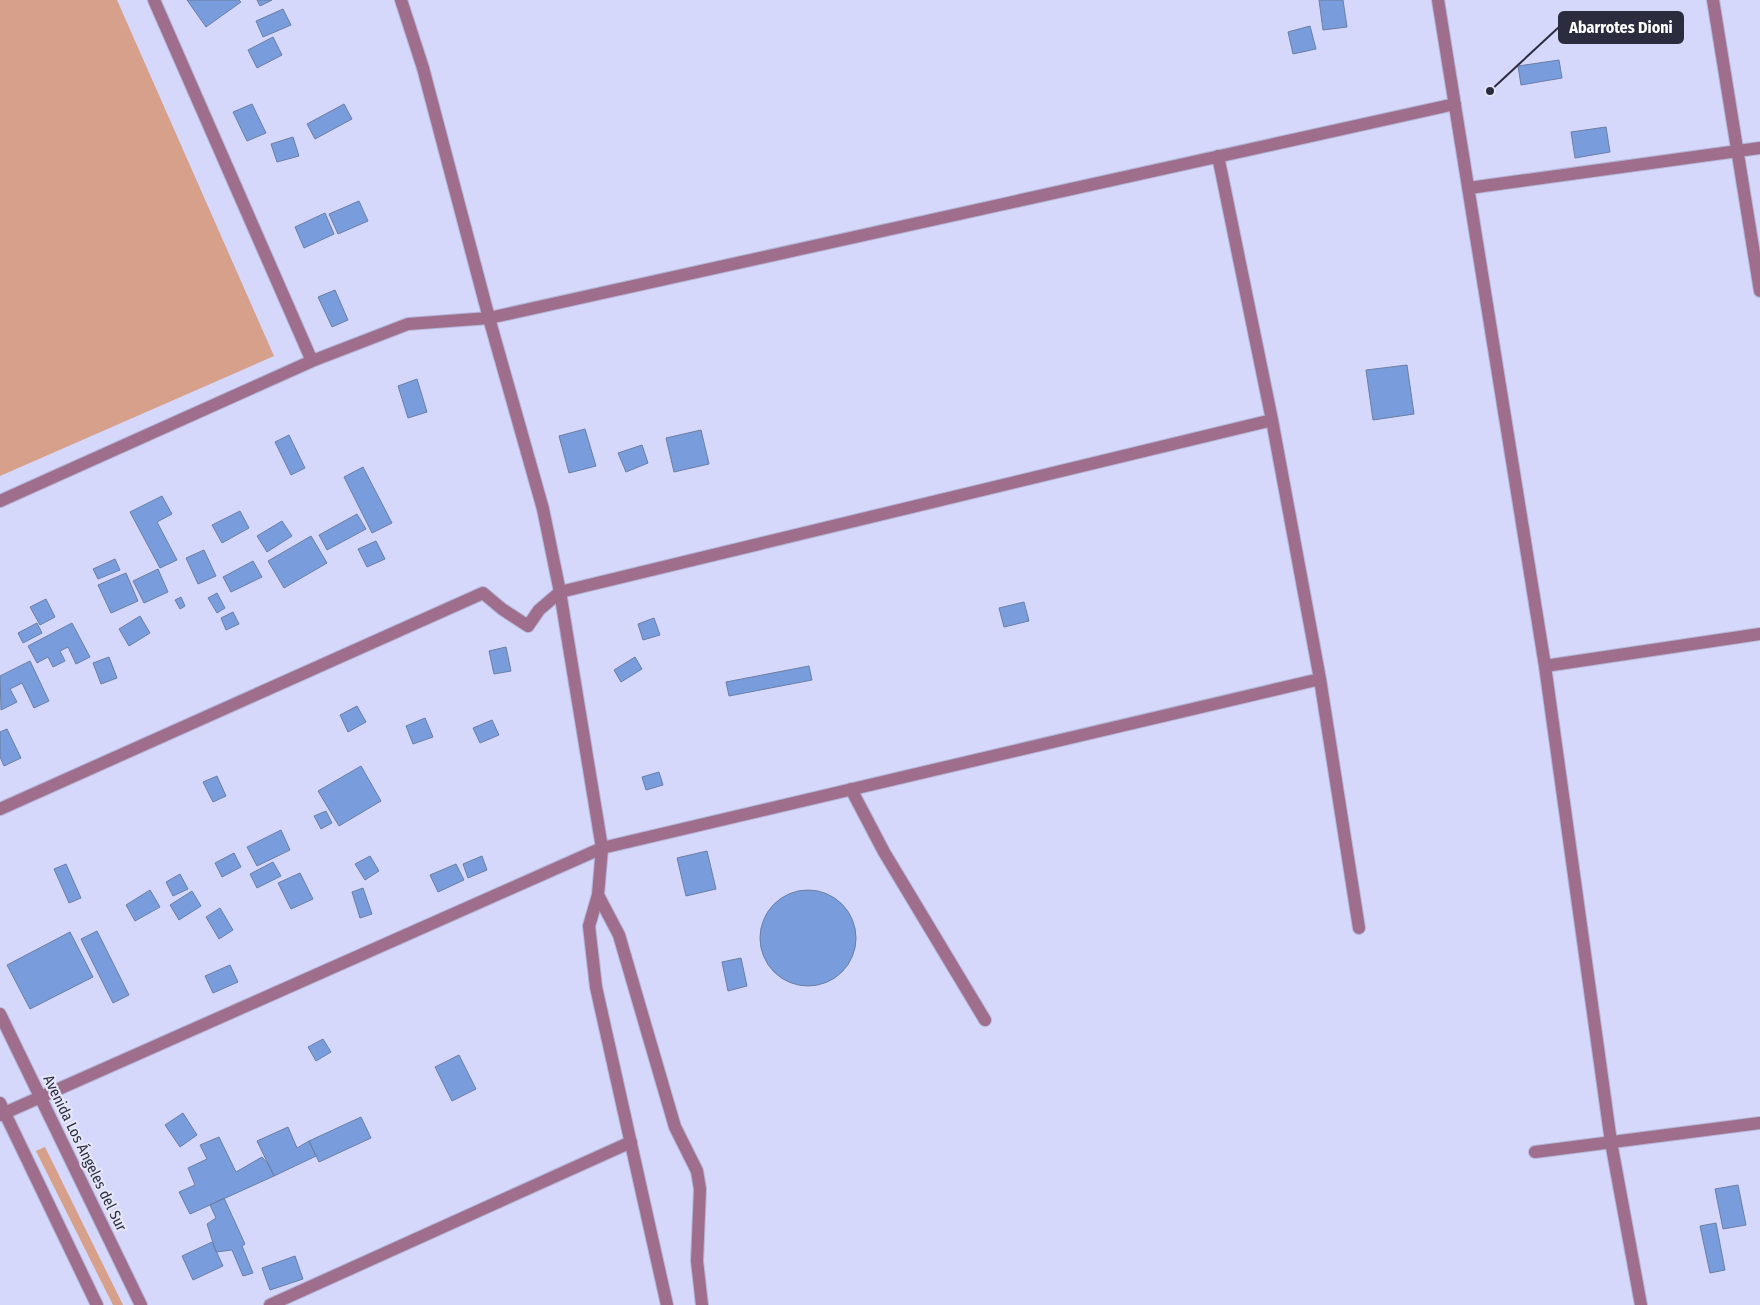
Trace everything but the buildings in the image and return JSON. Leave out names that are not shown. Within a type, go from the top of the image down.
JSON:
[{"type":"street","points":[[154,0],[312,361]]},
{"type":"street","points":[[401,0],[423,68],[489,318],[533,471],[560,592],[602,848],[598,894],[589,926],[596,987],[667,1305]]},
{"type":"street","points":[[1438,0],[1545,666],[1611,1142],[1641,1305]]},
{"type":"street","points":[[1713,0],[1760,291]]},
{"type":"street","points":[[0,501],[312,361],[408,324],[489,318],[1455,104]]},
{"type":"street","points":[[1469,188],[1760,148]]},
{"type":"street","points":[[1218,156],[1272,420],[1320,680],[1359,928]]},
{"type":"street","points":[[0,809],[483,594],[528,626],[539,610],[560,592],[1272,420]]},
{"type":"street","points":[[1545,666],[1760,634]]},
{"type":"street","points":[[96,1305],[2,1110],[40,1097],[602,848],[1320,680]]},
{"type":"street","points":[[851,790],[884,852],[985,1020]]},
{"type":"street","points":[[598,894],[619,934],[675,1127],[697,1171],[700,1189],[697,1261],[702,1305]]},
{"type":"street","name":"Avenida Los Ángeles del Sur","points":[[0,1014],[140,1305]]},
{"type":"street","points":[[1535,1152],[1760,1123]]},
{"type":"street","points":[[270,1305],[631,1142]]},
{"type":"shaded area","points":[[0,0],[117,0],[274,356],[0,476]]},
{"type":"shaded area","points":[[45,1147],[123,1305],[113,1305],[36,1151]]},
{"type":"place","name":"Abarrotes Dioni","points":[[1490,91]]}]
